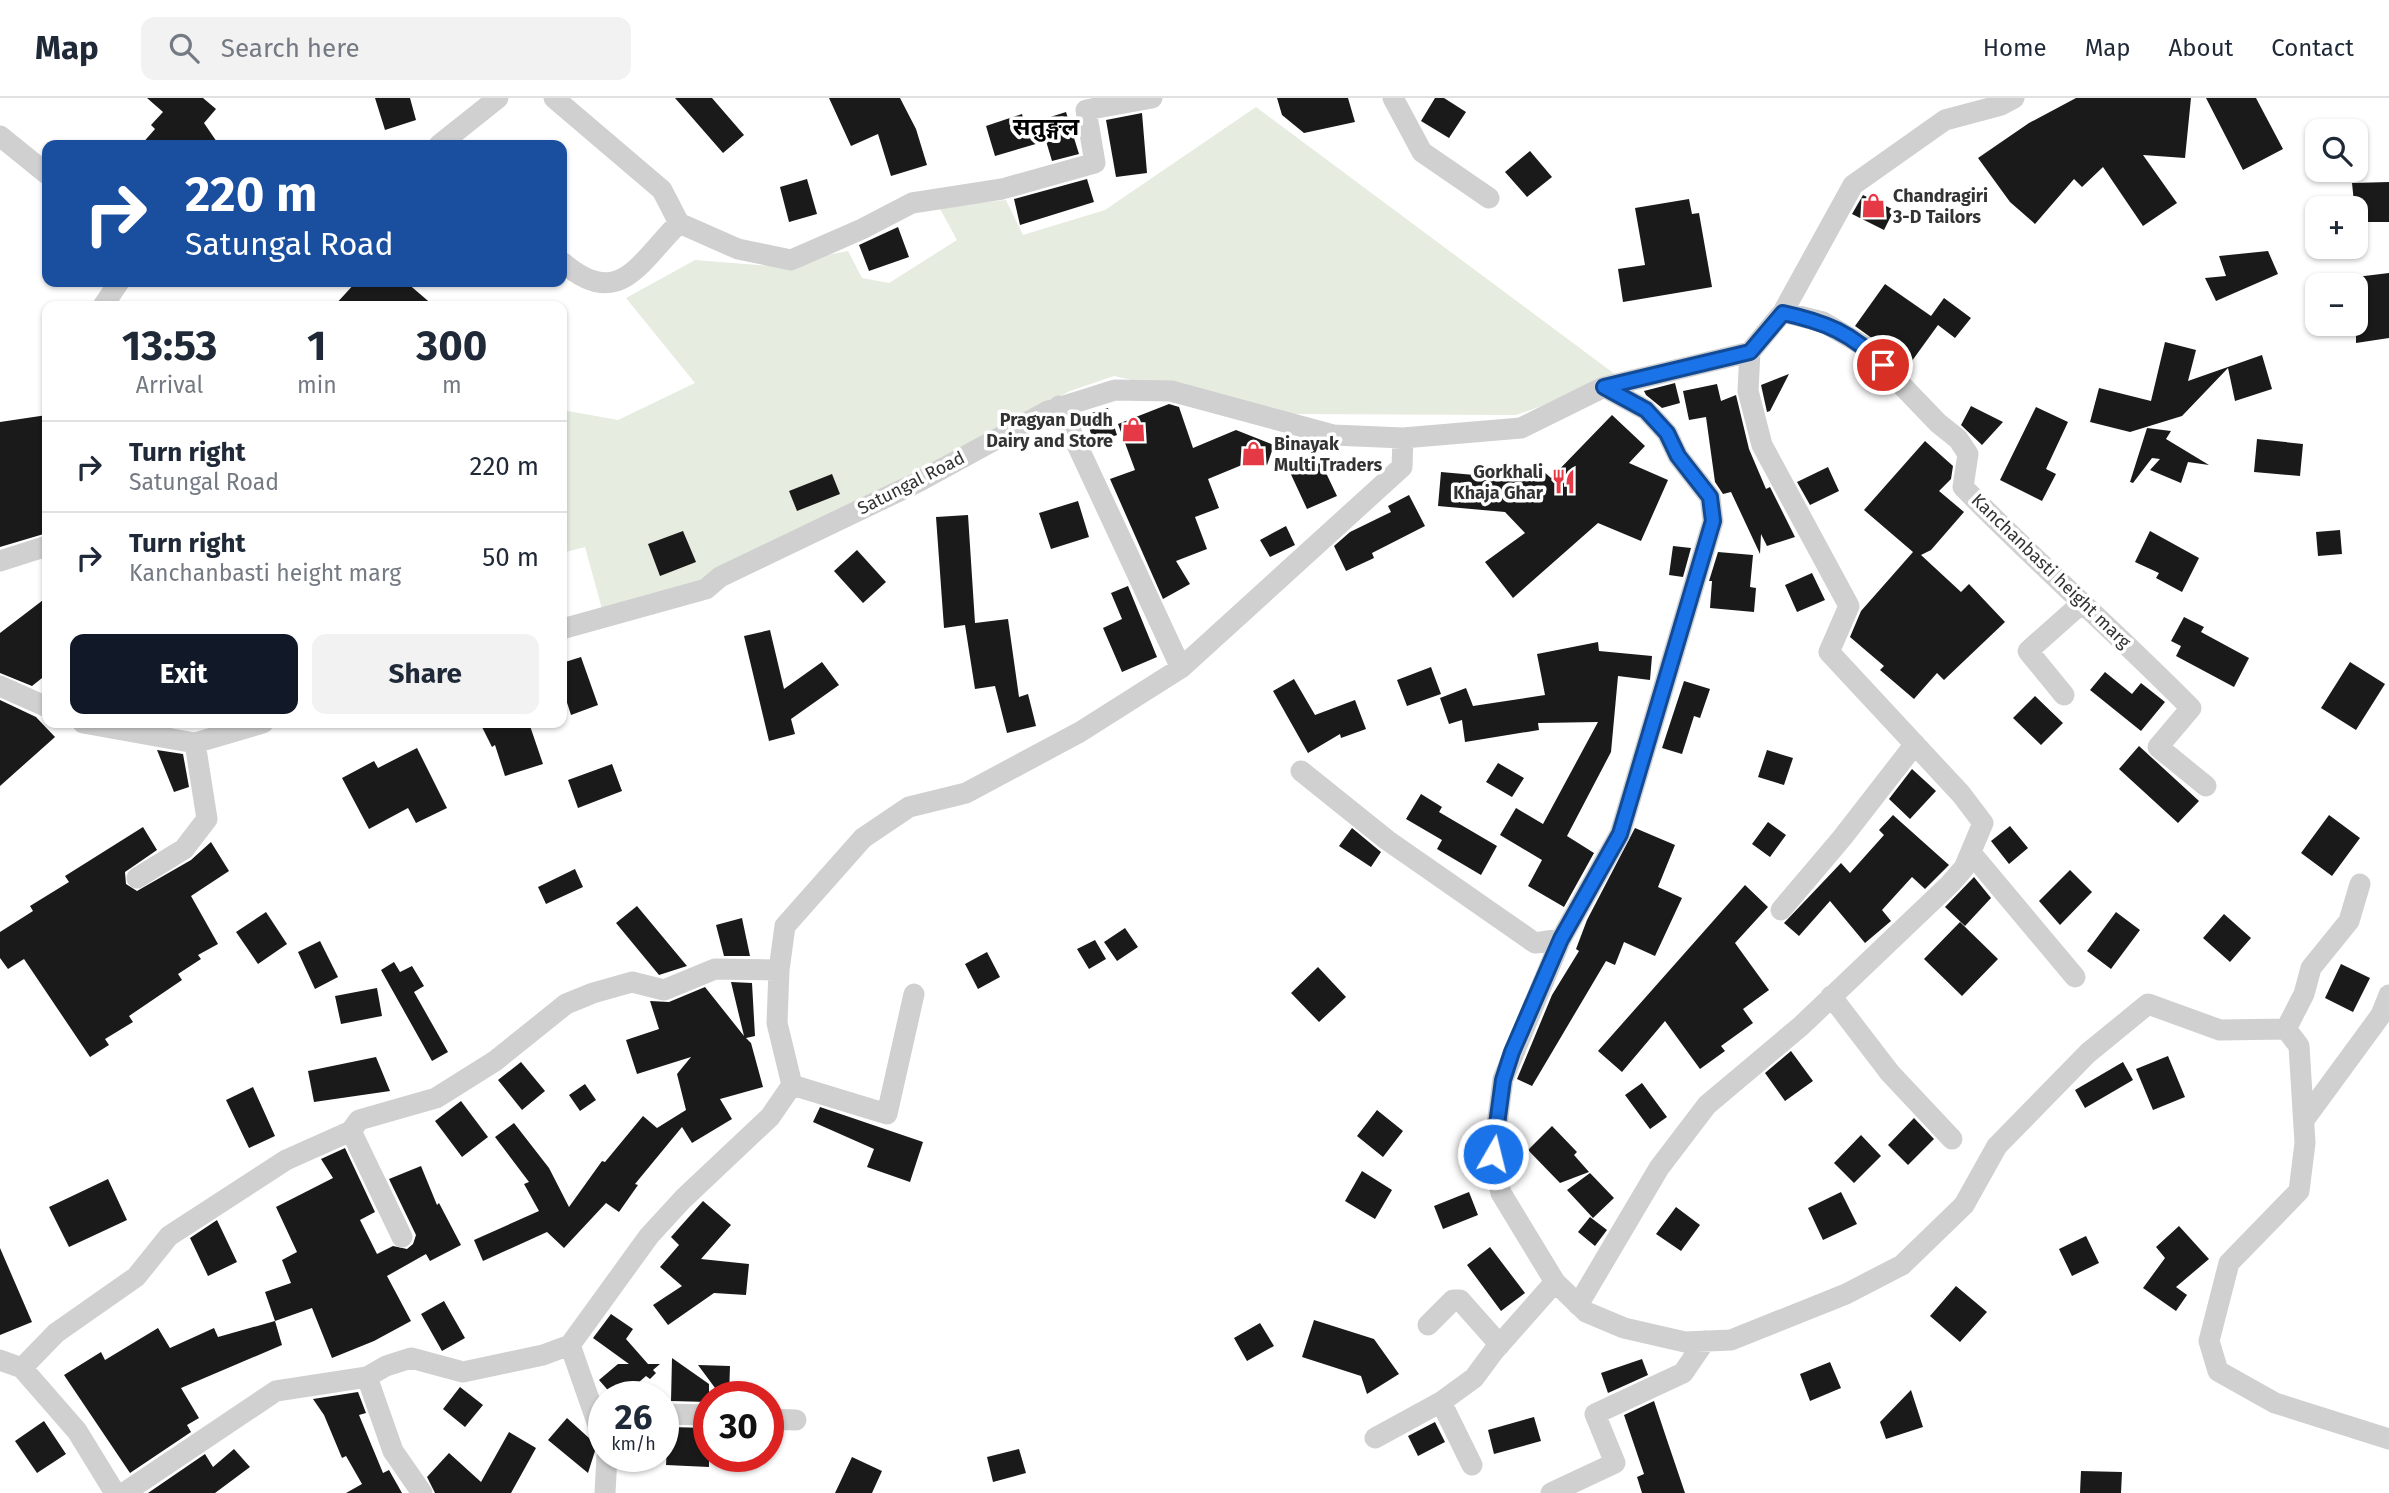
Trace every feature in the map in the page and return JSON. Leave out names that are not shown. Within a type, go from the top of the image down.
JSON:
[{"type":"street","points":[[445,140],[498,98]]},
{"type":"street","points":[[554,98],[662,190],[679,223],[738,250],[791,260],[862,229],[912,203],[1002,188],[1095,163],[1086,110],[1152,98]]},
{"type":"street","points":[[1393,98],[1422,152],[1489,198]]},
{"type":"street","points":[[1578,1305],[1660,1168],[1707,1105],[1831,996],[1950,884],[1970,853],[1983,823],[1915,744],[1829,652],[1849,606],[1762,445],[1748,390],[1750,352],[1783,313],[1853,185],[1945,120],[1959,107],[2001,105],[2014,98]]},
{"type":"street","points":[[0,136],[42,170]]},
{"type":"street","points":[[567,267],[575,274],[602,286],[619,283],[679,223]]},
{"type":"street","name":"Kanchanbasti height marg","points":[[1783,313],[1823,322],[1864,346],[1938,424],[1958,439],[1968,454],[1963,487],[2046,572],[2191,708],[2158,747],[2206,786]]},
{"type":"street","name":"Satungal Road","points":[[567,628],[706,589],[720,577],[916,483],[1059,406],[1078,404],[1115,390],[1171,391],[1333,435],[1402,438],[1521,428],[1604,387],[1750,352]]},
{"type":"street","points":[[1604,387],[1646,410],[1667,433],[1678,456],[1710,497],[1713,521],[1620,834],[1561,939],[1503,1080],[1493,1154],[1501,1193],[1555,1282],[1578,1305],[1586,1312],[1624,1328],[1685,1342],[1731,1340],[1846,1294],[1902,1265],[1964,1205],[1997,1146],[2088,1053],[2148,1004],[2220,1030],[2286,1029]]},
{"type":"street","points":[[1059,406],[1181,668]]},
{"type":"street","points":[[124,1493],[276,1391],[367,1377],[386,1366],[411,1357],[463,1372],[543,1355],[570,1345],[649,1236],[683,1199],[770,1117],[792,1085],[777,1023],[779,970],[785,926],[863,838],[909,807],[966,793],[1057,744],[1181,668],[1402,467],[1402,438]]},
{"type":"street","points":[[0,561],[42,548]]},
{"type":"street","points":[[2064,695],[2028,651],[2082,603]]},
{"type":"street","points":[[0,687],[42,705]]},
{"type":"street","points":[[111,728],[195,743],[246,728]]},
{"type":"street","points":[[137,878],[184,849],[207,818],[195,743]]},
{"type":"street","points":[[1781,910],[1842,838],[1915,744]]},
{"type":"street","points":[[1301,771],[1387,840],[1535,943],[1561,939]]},
{"type":"street","points":[[1970,853],[2075,977]]},
{"type":"street","points":[[2286,1029],[2304,994],[2311,968],[2349,921],[2360,884]]},
{"type":"street","points":[[22,1368],[56,1333],[136,1277],[169,1236],[286,1160],[351,1131],[359,1120],[436,1098],[495,1061],[566,1004],[632,982],[664,990],[715,969],[779,970]]},
{"type":"street","points":[[792,1085],[887,1114],[914,994]]},
{"type":"street","points":[[2304,1120],[2381,1015],[2389,995]]},
{"type":"street","points":[[1831,996],[1890,1073],[1952,1139]]},
{"type":"street","points":[[2286,1029],[2299,1046],[2305,1143],[2299,1191],[2229,1263],[2209,1340],[2218,1371],[2275,1403],[2389,1439]]},
{"type":"street","points":[[351,1131],[402,1237]]},
{"type":"street","points":[[1375,1438],[1441,1402],[1474,1378],[1555,1282]]},
{"type":"street","points":[[1428,1325],[1453,1300],[1461,1300],[1500,1345]]},
{"type":"street","points":[[1551,1493],[1615,1463],[1595,1413],[1683,1373],[1704,1341]]},
{"type":"street","points":[[570,1345],[588,1392]]},
{"type":"street","points":[[0,1360],[22,1368],[77,1431],[115,1493]]},
{"type":"street","points":[[367,1377],[393,1451],[422,1493]]},
{"type":"street","points":[[1441,1402],[1472,1465]]},
{"type":"street","points":[[784,1420],[796,1420]]},
{"type":"street","points":[[605,1493],[606,1472]]},
{"type":"shaded area","points":[[1256,107],[1620,378],[1516,415],[1284,414],[1114,376],[1070,391],[703,581],[602,609],[585,547],[567,552],[567,411],[618,420],[695,383],[626,298],[695,260],[770,266],[848,251],[862,278],[889,283],[957,240],[939,207],[1006,200],[1023,235],[1105,210]]},
{"type":"building","points":[[147,98],[203,98],[216,109],[204,123],[216,140],[145,140],[155,129],[151,125],[163,112]]},
{"type":"building","points":[[375,98],[410,98],[416,120],[385,130]]},
{"type":"building","points":[[675,98],[712,98],[744,135],[723,153]]},
{"type":"building","points":[[829,98],[900,98],[916,129],[927,165],[891,176],[878,134],[851,146]]},
{"type":"building","points":[[1277,98],[1348,98],[1355,122],[1304,133],[1282,115]]},
{"type":"building","points":[[1435,98],[1444,98],[1466,112],[1449,138],[1421,121]]},
{"type":"building","points":[[2076,98],[2191,98],[2185,158],[2143,155],[2177,203],[2143,226],[2103,167],[2082,187],[2074,179],[2035,224],[2010,202],[1978,158],[2029,123]]},
{"type":"building","points":[[2206,98],[2256,98],[2283,149],[2243,170]]},
{"type":"building","points":[[1066,112],[1079,154],[1052,161],[1046,141],[995,156],[986,126],[1022,114],[1025,125]]},
{"type":"building","points":[[1142,113],[1147,173],[1116,177],[1106,120]]},
{"type":"building","points":[[1530,151],[1552,177],[1527,197],[1505,172]]},
{"type":"building","points":[[807,179],[817,214],[789,222],[780,187]]},
{"type":"building","points":[[1087,179],[1094,202],[1020,225],[1014,199]]},
{"type":"building","points":[[2389,182],[2389,222],[2368,222],[2368,196],[2353,196],[2352,183]]},
{"type":"building","points":[[1863,195],[1894,210],[1884,230],[1852,214]]},
{"type":"building","points":[[1689,199],[1692,214],[1699,213],[1712,287],[1623,302],[1618,269],[1645,265],[1635,208]]},
{"type":"building","points":[[898,227],[909,257],[869,271],[859,245]]},
{"type":"building","points":[[2268,251],[2278,274],[2216,301],[2205,278],[2226,276],[2219,256]]},
{"type":"building","points":[[2389,273],[2389,338],[2356,343],[2356,336],[2368,336],[2368,276]]},
{"type":"building","points":[[1885,284],[1931,316],[1944,298],[1971,318],[1955,338],[1938,325],[1909,365],[1855,326]]},
{"type":"building","points":[[351,287],[412,287],[428,301],[339,301]]},
{"type":"building","points":[[2165,342],[2196,350],[2188,381],[2262,355],[2272,389],[2235,401],[2228,368],[2182,416],[2130,432],[2090,422],[2099,388],[2151,401]]},
{"type":"building","points":[[1789,374],[1770,411],[1767,412],[1761,385]]},
{"type":"building","points":[[1675,383],[1680,403],[1662,408],[1644,391]]},
{"type":"building","points":[[1717,384],[1721,401],[1736,395],[1749,449],[1766,489],[1770,487],[1795,537],[1767,546],[1761,534],[1760,554],[1731,492],[1723,494],[1715,482],[1706,417],[1689,420],[1683,391]]},
{"type":"building","points":[[1169,404],[1179,407],[1193,448],[1236,430],[1274,445],[1267,465],[1254,460],[1208,479],[1219,508],[1195,517],[1207,549],[1176,561],[1190,584],[1163,599],[1110,479],[1135,470],[1118,424]]},
{"type":"building","points":[[1971,406],[2003,422],[1982,445],[1961,425]]},
{"type":"building","points":[[2036,407],[2068,422],[2046,469],[2056,474],[2042,501],[2000,480]]},
{"type":"building","points":[[1108,408],[1117,435],[1094,443],[1085,415]]},
{"type":"building","points":[[1612,415],[1645,446],[1629,463],[1668,480],[1641,541],[1598,523],[1513,598],[1485,562],[1525,533],[1505,512],[1438,506],[1441,472],[1519,479],[1533,462],[1551,478]]},
{"type":"building","points":[[42,416],[42,534],[0,547],[0,422]]},
{"type":"building","points":[[2147,428],[2171,431],[2166,439],[2209,465],[2188,462],[2181,483],[2150,470],[2160,459],[2152,458],[2133,483],[2130,482]]},
{"type":"building","points":[[2257,439],[2303,444],[2300,476],[2254,472]]},
{"type":"building","points":[[1925,441],[1953,466],[1951,479],[1939,491],[1964,512],[1931,550],[1921,555],[1961,592],[1969,584],[2005,622],[1944,680],[1937,673],[1914,699],[1880,670],[1884,666],[1850,637],[1861,611],[1913,552],[1864,510]]},
{"type":"building","points":[[1317,454],[1337,496],[1307,509],[1288,468]]},
{"type":"building","points":[[1828,467],[1839,491],[1810,505],[1797,482]]},
{"type":"building","points":[[832,474],[840,494],[797,511],[789,491]]},
{"type":"building","points":[[1409,495],[1425,526],[1372,553],[1374,558],[1346,571],[1334,546],[1350,532],[1391,512],[1388,506]]},
{"type":"building","points":[[1078,501],[1089,537],[1051,549],[1039,513]]},
{"type":"building","points":[[968,515],[975,623],[1008,619],[1019,697],[1028,694],[1036,726],[1007,733],[995,686],[975,689],[965,625],[944,628],[936,517]]},
{"type":"building","points":[[1286,526],[1295,545],[1270,557],[1260,540]]},
{"type":"building","points":[[2340,530],[2342,554],[2318,556],[2316,532]]},
{"type":"building","points":[[683,531],[696,562],[660,576],[648,544]]},
{"type":"building","points":[[2150,531],[2199,558],[2182,592],[2156,578],[2159,573],[2135,562]]},
{"type":"building","points":[[1673,546],[1691,548],[1683,577],[1669,575]]},
{"type":"building","points":[[857,550],[886,582],[863,603],[834,571]]},
{"type":"building","points":[[1718,552],[1753,555],[1750,587],[1756,588],[1754,612],[1710,608],[1712,581],[1709,581]]},
{"type":"building","points":[[1812,573],[1825,600],[1797,612],[1785,585]]},
{"type":"building","points":[[1128,586],[1157,657],[1122,672],[1103,628],[1122,619],[1111,593]]},
{"type":"building","points":[[42,601],[42,678],[32,686],[0,673],[0,633]]},
{"type":"building","points":[[2184,617],[2204,627],[2201,632],[2249,658],[2234,687],[2176,656],[2181,646],[2171,641]]},
{"type":"building","points":[[770,630],[784,689],[822,662],[839,685],[791,719],[795,734],[769,741],[744,636]]},
{"type":"building","points":[[1598,642],[1599,651],[1652,656],[1650,680],[1618,676],[1611,752],[1567,836],[1594,853],[1564,907],[1528,886],[1542,860],[1500,835],[1516,808],[1543,824],[1598,722],[1538,723],[1539,730],[1465,742],[1462,720],[1449,724],[1440,698],[1466,688],[1473,706],[1545,695],[1537,654]]},
{"type":"building","points":[[581,657],[598,705],[571,715],[567,703],[567,661]]},
{"type":"building","points":[[2350,662],[2385,684],[2356,730],[2321,708]]},
{"type":"building","points":[[1431,667],[1441,694],[1407,706],[1397,680]]},
{"type":"building","points":[[2105,672],[2132,694],[2141,683],[2165,702],[2141,731],[2090,690]]},
{"type":"building","points":[[1294,679],[1315,715],[1355,700],[1366,729],[1341,738],[1340,734],[1308,753],[1273,691]]},
{"type":"building","points":[[1684,681],[1710,689],[1700,718],[1694,716],[1682,754],[1662,748]]},
{"type":"building","points":[[2035,696],[2063,723],[2041,745],[2013,718]]},
{"type":"building","points":[[0,700],[36,717],[42,723],[42,728],[46,728],[55,737],[0,786]]},
{"type":"building","points":[[482,728],[531,728],[543,764],[505,776],[495,745],[492,747]]},
{"type":"building","points":[[2139,746],[2199,801],[2178,823],[2119,769]]},
{"type":"building","points":[[417,748],[447,808],[416,823],[408,808],[369,829],[342,778],[374,761],[378,768]]},
{"type":"building","points":[[157,750],[183,754],[189,787],[174,792]]},
{"type":"building","points":[[1767,750],[1793,758],[1784,785],[1758,777]]},
{"type":"building","points":[[1498,763],[1524,778],[1512,797],[1486,782]]},
{"type":"building","points":[[612,764],[622,791],[578,808],[568,780]]},
{"type":"building","points":[[1912,769],[1936,791],[1910,819],[1889,799]]},
{"type":"building","points":[[1421,794],[1442,807],[1439,812],[1497,846],[1481,875],[1437,849],[1442,840],[1406,819]]},
{"type":"building","points":[[1893,815],[1949,865],[1925,889],[1912,877],[1882,910],[1891,921],[1865,943],[1830,901],[1799,936],[1784,923],[1841,863],[1850,873],[1884,835],[1879,830]]},
{"type":"building","points":[[2329,815],[2360,838],[2332,876],[2301,853]]},
{"type":"building","points":[[1768,822],[1786,835],[1770,857],[1752,844]]},
{"type":"building","points":[[2010,826],[2028,848],[2009,864],[1991,841]]},
{"type":"building","points":[[143,827],[157,850],[125,872],[126,884],[137,891],[191,860],[211,842],[229,871],[191,896],[218,944],[198,955],[201,959],[178,974],[182,980],[129,1016],[133,1022],[105,1039],[109,1045],[90,1057],[24,959],[8,969],[0,958],[0,932],[33,911],[30,906],[69,882],[65,876]]},
{"type":"building","points":[[1352,828],[1381,852],[1371,867],[1339,846]]},
{"type":"building","points":[[1635,828],[1675,845],[1658,887],[1682,898],[1655,956],[1624,942],[1615,965],[1606,961],[1532,1086],[1517,1079],[1552,995],[1579,951],[1576,949],[1587,920]]},
{"type":"building","points":[[575,869],[583,887],[546,904],[538,887]]},
{"type":"building","points":[[2070,870],[2092,892],[2060,925],[2039,901]]},
{"type":"building","points":[[1974,877],[1991,898],[1965,926],[1945,907]]},
{"type":"building","points":[[1745,885],[1768,907],[1735,943],[1769,990],[1743,1009],[1753,1023],[1721,1046],[1725,1051],[1700,1069],[1665,1021],[1622,1072],[1598,1051]]},
{"type":"building","points":[[637,906],[687,966],[659,975],[616,923]]},
{"type":"building","points":[[266,912],[287,944],[258,964],[236,932]]},
{"type":"building","points":[[2116,912],[2140,930],[2111,969],[2087,951]]},
{"type":"building","points":[[2224,914],[2251,938],[2230,962],[2203,938]]},
{"type":"building","points":[[742,918],[750,956],[724,956],[716,925]]},
{"type":"building","points":[[1960,922],[1998,959],[1962,996],[1924,959]]},
{"type":"building","points":[[1125,928],[1138,947],[1117,961],[1104,942]]},
{"type":"building","points":[[1095,940],[1106,959],[1089,969],[1077,949]]},
{"type":"building","points":[[320,941],[338,977],[315,989],[298,952]]},
{"type":"building","points":[[987,952],[1000,977],[978,989],[965,964]]},
{"type":"building","points":[[394,962],[400,972],[412,966],[424,986],[414,992],[448,1052],[432,1061],[381,970]]},
{"type":"building","points":[[2341,964],[2370,978],[2353,1012],[2325,998]]},
{"type":"building","points":[[1318,967],[1346,997],[1319,1022],[1291,993]]},
{"type":"building","points":[[731,982],[752,983],[755,1036],[746,1038],[751,1043],[763,1087],[720,1099],[732,1119],[692,1143],[682,1127],[635,1184],[638,1185],[619,1212],[606,1203],[564,1248],[547,1232],[483,1261],[474,1240],[539,1211],[524,1184],[529,1182],[495,1137],[514,1123],[549,1168],[569,1207],[602,1161],[605,1162],[643,1116],[657,1128],[686,1110],[677,1074],[691,1057],[637,1074],[626,1040],[659,1029],[650,1001],[669,1002],[705,987],[744,1036]]},
{"type":"building","points":[[377,988],[382,1016],[341,1024],[335,996]]},
{"type":"building","points":[[1791,1051],[1813,1081],[1785,1101],[1765,1073]]},
{"type":"building","points":[[2168,1056],[2185,1097],[2153,1110],[2136,1069]]},
{"type":"building","points":[[376,1057],[390,1091],[314,1102],[308,1071]]},
{"type":"building","points":[[521,1062],[545,1091],[522,1110],[498,1080]]},
{"type":"building","points":[[2123,1062],[2133,1080],[2085,1108],[2075,1090]]},
{"type":"building","points":[[1642,1083],[1667,1117],[1650,1129],[1625,1095]]},
{"type":"building","points":[[585,1084],[596,1100],[580,1111],[569,1095]]},
{"type":"building","points":[[253,1087],[275,1136],[249,1148],[226,1100]]},
{"type":"building","points":[[461,1101],[488,1137],[462,1157],[435,1121]]},
{"type":"building","points":[[820,1107],[923,1142],[910,1182],[867,1167],[874,1149],[813,1122]]},
{"type":"building","points":[[1377,1110],[1403,1131],[1383,1157],[1357,1136]]},
{"type":"building","points":[[1914,1118],[1934,1139],[1908,1165],[1888,1145]]},
{"type":"building","points":[[1552,1126],[1577,1152],[1574,1155],[1589,1172],[1560,1183],[1528,1150]]},
{"type":"building","points":[[1861,1135],[1881,1156],[1854,1183],[1834,1163]]},
{"type":"building","points":[[345,1148],[375,1212],[360,1220],[377,1254],[393,1246],[407,1249],[413,1244],[416,1235],[389,1179],[421,1166],[437,1205],[439,1203],[461,1245],[430,1261],[426,1254],[387,1276],[411,1321],[374,1341],[332,1358],[312,1308],[275,1321],[265,1292],[291,1283],[282,1260],[297,1252],[276,1207],[333,1178],[321,1159]]},
{"type":"building","points":[[1362,1171],[1392,1190],[1375,1219],[1345,1201]]},
{"type":"building","points":[[1590,1173],[1614,1198],[1593,1218],[1567,1190]]},
{"type":"building","points":[[108,1179],[127,1220],[69,1247],[49,1207]]},
{"type":"building","points":[[1469,1192],[1478,1215],[1443,1229],[1434,1206]]},
{"type":"building","points":[[1841,1192],[1857,1224],[1823,1240],[1808,1208]]},
{"type":"building","points":[[703,1201],[731,1225],[701,1259],[749,1264],[746,1295],[714,1293],[668,1325],[653,1305],[682,1286],[660,1267],[679,1245],[671,1237]]},
{"type":"building","points":[[1676,1207],[1700,1225],[1681,1251],[1656,1234]]},
{"type":"building","points":[[1590,1217],[1607,1230],[1595,1246],[1578,1232]]},
{"type":"building","points":[[217,1220],[237,1262],[208,1276],[190,1238]]},
{"type":"building","points":[[2179,1226],[2209,1259],[2176,1287],[2187,1295],[2176,1311],[2143,1288],[2165,1258],[2156,1247]]},
{"type":"building","points":[[2086,1236],[2099,1263],[2072,1276],[2059,1249]]},
{"type":"building","points":[[1490,1247],[1525,1293],[1501,1311],[1467,1265]]},
{"type":"building","points":[[0,1248],[32,1322],[0,1335]]},
{"type":"building","points":[[1956,1286],[1987,1312],[1960,1342],[1930,1316]]},
{"type":"building","points":[[444,1301],[465,1338],[442,1351],[421,1314]]},
{"type":"building","points":[[611,1314],[633,1329],[626,1339],[648,1364],[660,1364],[653,1370],[656,1373],[650,1379],[646,1376],[640,1381],[600,1381],[618,1364],[629,1364],[593,1338]]},
{"type":"building","points":[[1314,1320],[1374,1339],[1399,1374],[1367,1394],[1361,1376],[1302,1357]]},
{"type":"building","points":[[275,1321],[282,1345],[181,1388],[199,1418],[187,1425],[191,1432],[130,1473],[64,1375],[101,1352],[105,1360],[158,1328],[170,1348],[214,1328],[218,1337]]},
{"type":"building","points":[[1260,1323],[1274,1346],[1247,1361],[1234,1338]]},
{"type":"building","points":[[672,1358],[705,1381],[693,1381],[693,1402],[679,1401],[679,1381],[671,1381]]},
{"type":"building","points":[[1642,1359],[1648,1375],[1608,1393],[1601,1373]]},
{"type":"building","points":[[1830,1362],[1841,1388],[1810,1401],[1800,1374]]},
{"type":"building","points":[[698,1365],[730,1366],[730,1381],[710,1381]]},
{"type":"building","points":[[460,1387],[483,1405],[465,1427],[443,1409]]},
{"type":"building","points":[[1911,1390],[1923,1427],[1886,1439],[1880,1422]]},
{"type":"building","points":[[358,1392],[366,1413],[359,1415],[383,1473],[389,1470],[402,1493],[346,1493],[362,1484],[346,1456],[342,1458],[324,1415],[313,1399]]},
{"type":"building","points":[[1654,1401],[1685,1493],[1642,1493],[1637,1477],[1644,1474],[1624,1415]]},
{"type":"building","points":[[1534,1417],[1541,1441],[1494,1454],[1488,1430]]},
{"type":"building","points":[[567,1418],[588,1437],[588,1473],[548,1440]]},
{"type":"building","points":[[44,1421],[66,1454],[37,1473],[15,1441]]},
{"type":"building","points":[[1435,1422],[1445,1442],[1418,1456],[1408,1436]]},
{"type":"building","points":[[679,1427],[693,1428],[693,1466],[679,1466]]},
{"type":"building","points":[[509,1432],[536,1448],[511,1493],[435,1493],[427,1477],[449,1453],[481,1482]]},
{"type":"building","points":[[234,1449],[250,1467],[215,1493],[148,1493],[205,1454],[213,1467]]},
{"type":"building","points":[[1019,1449],[1026,1473],[993,1482],[987,1457]]},
{"type":"building","points":[[852,1457],[882,1471],[872,1493],[835,1493]]},
{"type":"building","points":[[2081,1471],[2122,1472],[2121,1493],[2080,1493]]},
{"type":"place","name":"Chandragiri 3-D Tailors","points":[[1873,206]]},
{"type":"place","name":"Pragyan Dudh Dairy and Store","points":[[1133,430]]},
{"type":"place","name":"Binayak Multi Traders","points":[[1254,454]]},
{"type":"place","name":"Gorkhali Khaja Ghar","points":[[1563,482]]},
{"type":"district","name":"सतुङ्गल","points":[[1046,127]]},
{"type":"route","points":[[1493,1154],[1503,1080],[1512,1052],[1561,939],[1620,834],[1688,613],[1713,521],[1710,497],[1678,456],[1667,433],[1646,410],[1604,387],[1750,352],[1783,313],[1823,322],[1864,346],[1883,365]]}]
